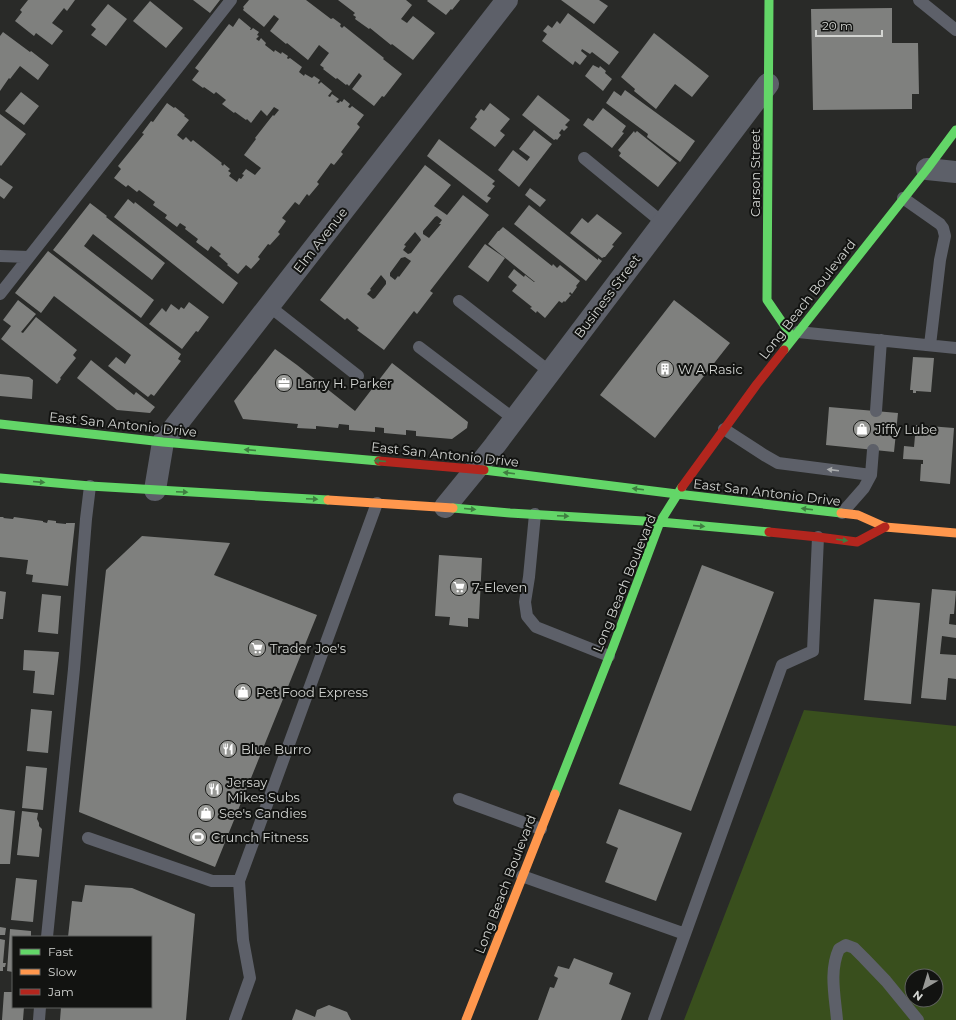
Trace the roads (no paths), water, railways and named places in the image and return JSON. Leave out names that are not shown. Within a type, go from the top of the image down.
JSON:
[{"type":"main road","name":"Carson Street","points":[[769,0],[767,300],[796,335]]},
{"type":"main road","name":"Long Beach Boulevard","points":[[466,1020],[660,522],[677,494],[757,384],[927,169],[956,130]]},
{"type":"main road","name":"East San Antonio Drive","points":[[0,424],[163,442],[476,469],[858,515],[885,527],[956,533]]},
{"type":"main road","points":[[0,478],[90,486],[445,507],[660,522],[857,542],[885,527]]},
{"type":"street","name":"Elm Avenue","points":[[155,490],[163,442],[507,0]]},
{"type":"street","name":"Business Street","points":[[445,507],[476,469],[768,84]]},
{"type":"street","points":[[927,169],[956,172]]},
{"type":"lane","points":[[0,294],[231,0]]},
{"type":"lane","points":[[919,0],[956,30]]},
{"type":"lane","points":[[584,158],[663,222]]},
{"type":"lane","points":[[903,198],[940,224],[943,228],[945,236],[940,260],[930,345]]},
{"type":"lane","points":[[0,256],[29,258]]},
{"type":"lane","points":[[458,301],[550,372]]},
{"type":"lane","points":[[269,306],[358,376]]},
{"type":"lane","points":[[796,335],[881,340],[956,348]]},
{"type":"lane","points":[[876,411],[881,340]]},
{"type":"lane","points":[[419,347],[514,419]]},
{"type":"lane","points":[[724,429],[778,463],[871,475]]},
{"type":"lane","points":[[842,513],[864,488],[871,475],[873,450]]},
{"type":"lane","points":[[48,936],[90,486]]},
{"type":"lane","points":[[235,1020],[250,978],[243,940],[239,881],[377,503]]},
{"type":"lane","points":[[535,514],[525,602],[527,616],[536,627],[609,656]]},
{"type":"lane","points":[[654,1020],[782,665],[813,651],[818,537]]},
{"type":"lane","points":[[459,799],[541,830]]},
{"type":"lane","points":[[88,838],[212,881],[239,881]]},
{"type":"lane","points":[[522,876],[685,934]]},
{"type":"lane","points":[[837,1020],[833,972],[839,948],[846,945],[854,948],[864,958],[886,981],[918,1020]]},
{"type":"lane","points":[[39,1020],[40,1008]]},
{"type":"place","name":"W A Rasic","points":[[665,369]]},
{"type":"place","name":"Larry H. Parker","points":[[284,383]]},
{"type":"place","name":"Jiffy Lube","points":[[862,429]]},
{"type":"place","name":"7-Eleven","points":[[459,587]]},
{"type":"place","name":"Trader Joe's","points":[[257,648]]},
{"type":"place","name":"Pet Food Express","points":[[243,692]]},
{"type":"place","name":"Blue Burro","points":[[228,749]]},
{"type":"place","name":"Jersay Mikes Subs","points":[[214,789]]},
{"type":"place","name":"See's Candies","points":[[206,813]]},
{"type":"place","name":"Crunch Fitness","points":[[198,837]]}]
